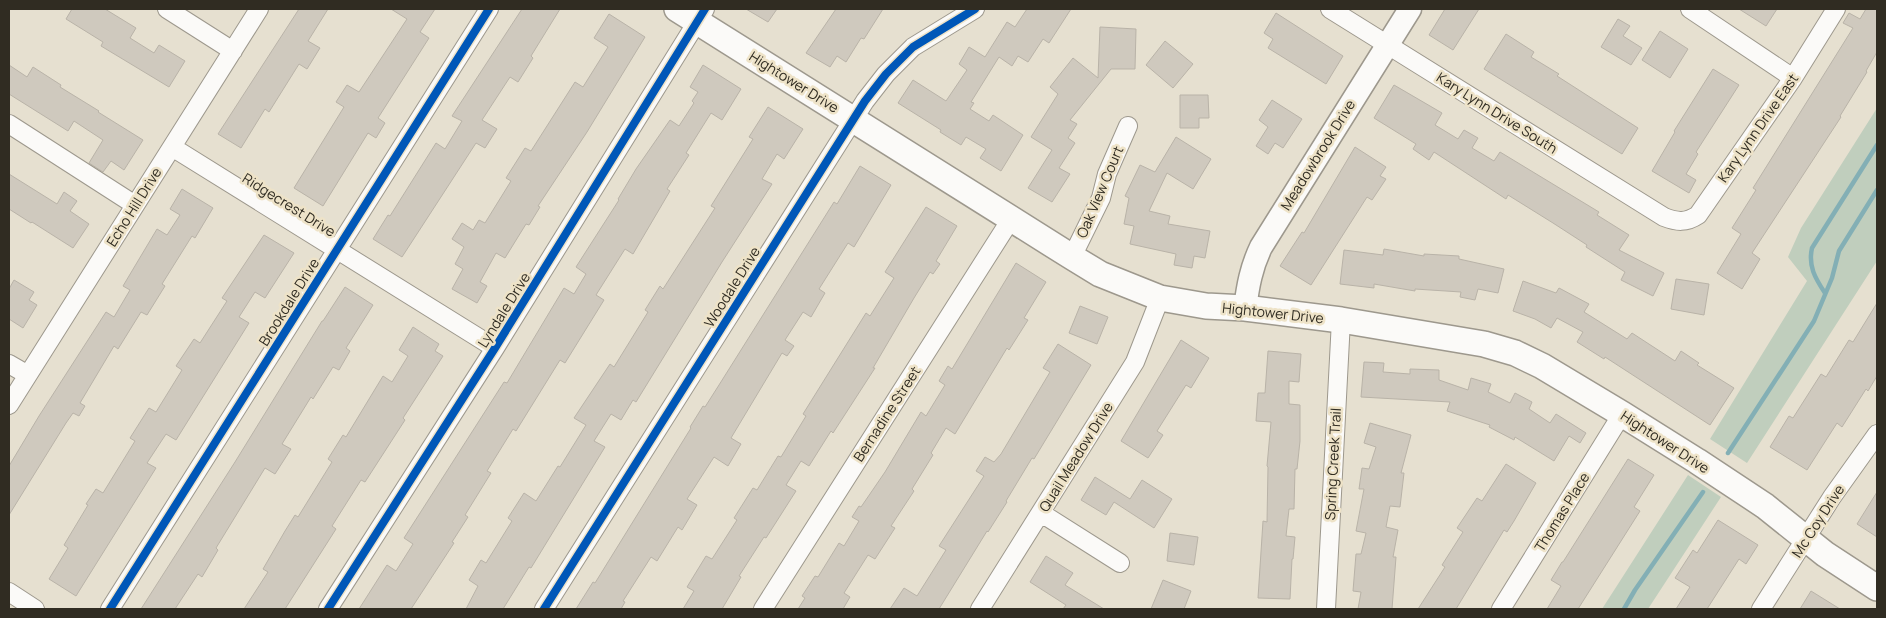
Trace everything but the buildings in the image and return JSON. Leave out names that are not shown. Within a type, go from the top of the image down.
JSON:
[{"type":"main road","name":"Hightower Drive","points":[[693,13],[853,120],[1100,274],[1160,298],[1206,306],[1245,308],[1341,320],[1484,344],[1515,353],[1542,366],[1697,461],[1765,506],[1805,539],[1877,588]]},
{"type":"street","points":[[167,9],[233,51]]},
{"type":"street","name":"Echo Hill Drive","points":[[9,405],[260,9]]},
{"type":"street","name":"Brookdale Drive","points":[[110,609],[489,9]]},
{"type":"street","name":"Woodale Drive","points":[[544,609],[865,101],[886,74],[913,48],[974,9]]},
{"type":"street","name":"Kary Lynn Drive South","points":[[1330,9],[1664,217]]},
{"type":"street","name":"Meadowbrook Drive","points":[[1245,308],[1248,281],[1261,247],[1410,9]]},
{"type":"street","points":[[1690,9],[1793,78]]},
{"type":"street","name":"Kary Lynn Drive East","points":[[1664,217],[1678,222],[1691,220],[1698,214],[1793,78],[1836,9]]},
{"type":"street","name":"Lyndale Drive","points":[[328,609],[495,348],[693,13]]},
{"type":"street","points":[[9,124],[135,205]]},
{"type":"street","name":"Oak View Court","points":[[1072,258],[1101,198],[1107,174],[1128,126]]},
{"type":"street","name":"Ridgecrest Drive","points":[[172,147],[495,348]]},
{"type":"street","name":"Bernadine Street","points":[[763,609],[1012,219]]},
{"type":"street","name":"Quail Meadow Drive","points":[[980,609],[1135,362],[1160,298]]},
{"type":"street","name":"Spring Creek Trail","points":[[1326,609],[1341,320]]},
{"type":"street","points":[[9,364],[28,375]]},
{"type":"street","name":"Thomas Place","points":[[1501,609],[1622,414]]},
{"type":"street","name":"Mc Coy Drive","points":[[1761,609],[1832,498],[1877,434]]},
{"type":"street","points":[[1041,513],[1120,563]]},
{"type":"street","points":[[9,592],[35,609]]},
{"type":"green space","points":[[1877,108],[1877,261],[1747,463],[1710,439],[1807,281],[1788,257],[1801,228]]},
{"type":"green space","points":[[1688,475],[1721,497],[1648,609],[1602,609]]},
{"type":"waterway","points":[[1825,293],[1813,272],[1811,261],[1812,248],[1877,145]]},
{"type":"waterway","points":[[1728,453],[1814,321],[1832,278],[1839,251],[1877,190]]},
{"type":"waterway","points":[[1624,609],[1635,590],[1703,492]]},
{"type":"cycle path","points":[[110,609],[489,9]]},
{"type":"cycle path","points":[[328,609],[495,348],[705,9]]},
{"type":"cycle path","points":[[544,609],[865,101],[886,74],[913,47],[975,9]]}]
